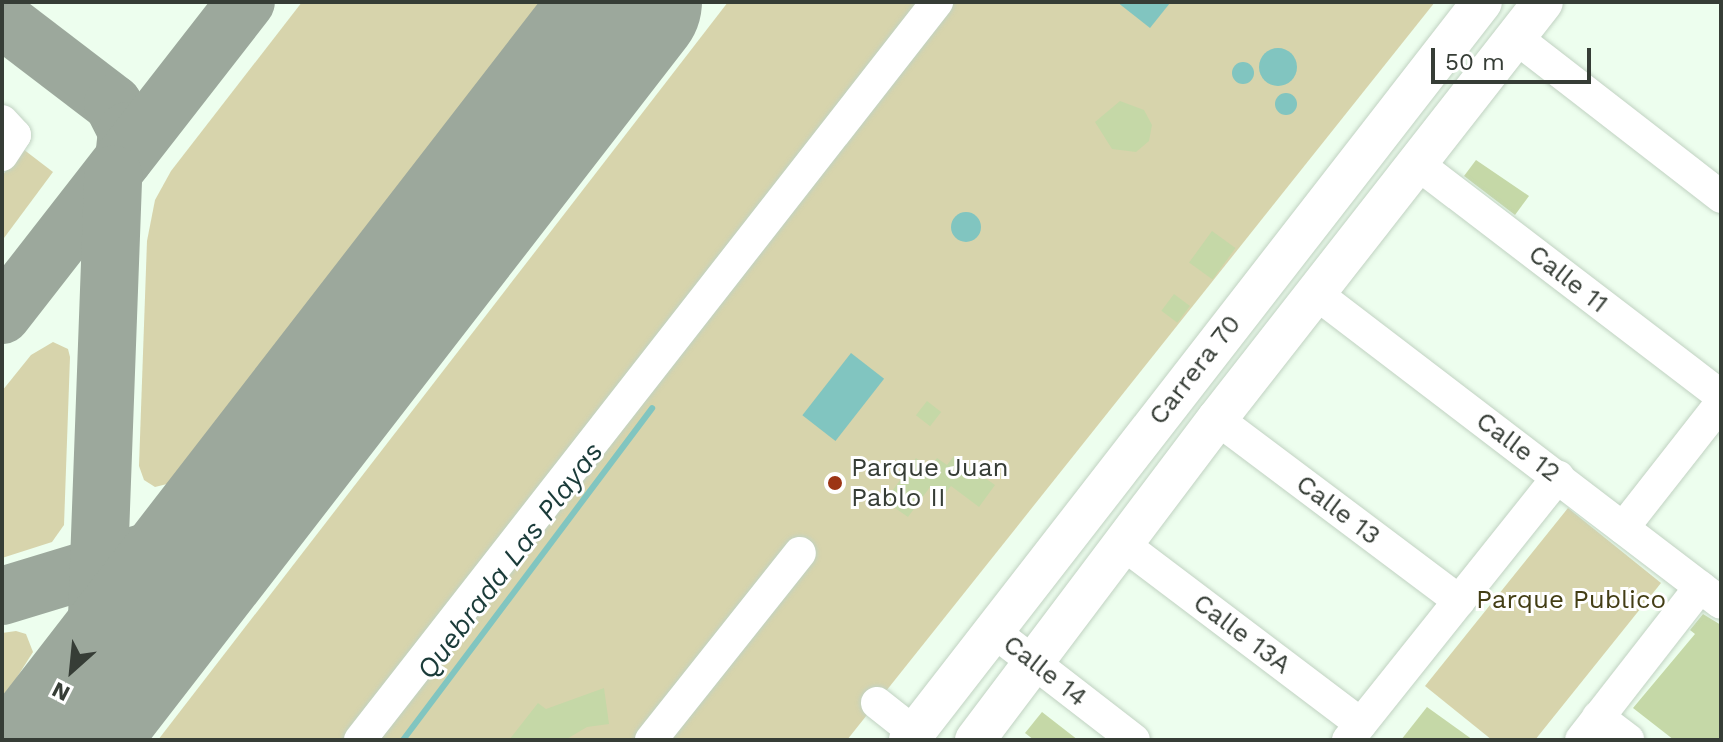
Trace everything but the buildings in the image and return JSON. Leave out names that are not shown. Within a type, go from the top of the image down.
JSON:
[{"type":"main road","name":"Carrera 70","points":[[912,736],[1482,2]]},
{"type":"main road","name":"Carrera 70","points":[[975,740],[1314,292],[1543,2]]},
{"type":"street","points":[[360,740],[937,2]]},
{"type":"street","points":[[1515,37],[1721,197]]},
{"type":"street","points":[[2,121],[15,135],[2,155]]},
{"type":"street","name":"Calle 11","points":[[1415,162],[1721,396]]},
{"type":"street","name":"Calle 12","points":[[1314,292],[1711,595]]},
{"type":"street","points":[[1623,528],[1721,403]]},
{"type":"street","name":"Calle 13","points":[[1217,419],[1459,601]]},
{"type":"street","points":[[1355,732],[1558,477]]},
{"type":"street","name":"Calle 13A","points":[[1123,544],[1355,732]]},
{"type":"street","points":[[651,740],[800,553]]},
{"type":"street","points":[[1628,740],[1590,729],[1711,595]]},
{"type":"street","name":"Calle 14","points":[[987,639],[1134,740]]},
{"type":"street","name":"Calle 14","points":[[1028,670],[1100,740]]},
{"type":"street","points":[[877,703],[912,736]]},
{"type":"green space","points":[[302,2],[542,2],[171,483],[155,487],[144,480],[139,466],[147,241],[155,200],[171,171]]},
{"type":"green space","name":"Parque Juan Pablo II","points":[[728,2],[1435,2],[847,740],[158,740]]},
{"type":"green space","points":[[23,149],[53,172],[4,238],[2,176]]},
{"type":"green space","points":[[53,342],[68,349],[70,357],[64,525],[52,542],[2,558],[2,391],[31,355]]},
{"type":"green space","name":"Parque Publico","points":[[1568,508],[1661,583],[1535,740],[1492,740],[1425,686]]},
{"type":"green space","points":[[16,631],[26,634],[33,652],[2,701],[2,633]]},
{"type":"water","points":[[1117,2],[1169,2],[1170,3],[1150,28]]},
{"type":"water","points":[[1278,48],[1292,53],[1297,67],[1292,81],[1278,86],[1264,81],[1259,67],[1264,53]]},
{"type":"water","points":[[1243,62],[1251,65],[1254,73],[1251,81],[1243,84],[1235,81],[1232,73],[1235,65]]},
{"type":"water","points":[[1286,93],[1297,104],[1286,115],[1275,104]]},
{"type":"water","points":[[966,212],[977,216],[981,227],[977,238],[966,242],[955,238],[951,227],[955,216]]},
{"type":"water","points":[[851,353],[884,379],[835,441],[802,415]]},
{"type":"waterway","name":"Quebrada Las Playas","points":[[403,740],[652,408]]},
{"type":"taxiway","points":[[2,315],[246,2]]},
{"type":"taxiway","points":[[2,19],[113,104],[127,131],[124,158]]},
{"type":"taxiway","points":[[77,717],[95,672],[113,174]]},
{"type":"taxiway","points":[[2,596],[193,538],[232,517]]},
{"type":"runway","points":[[59,740],[630,2]]},
{"type":"place","name":"Parque Juan Pablo II","points":[[835,483]]}]
